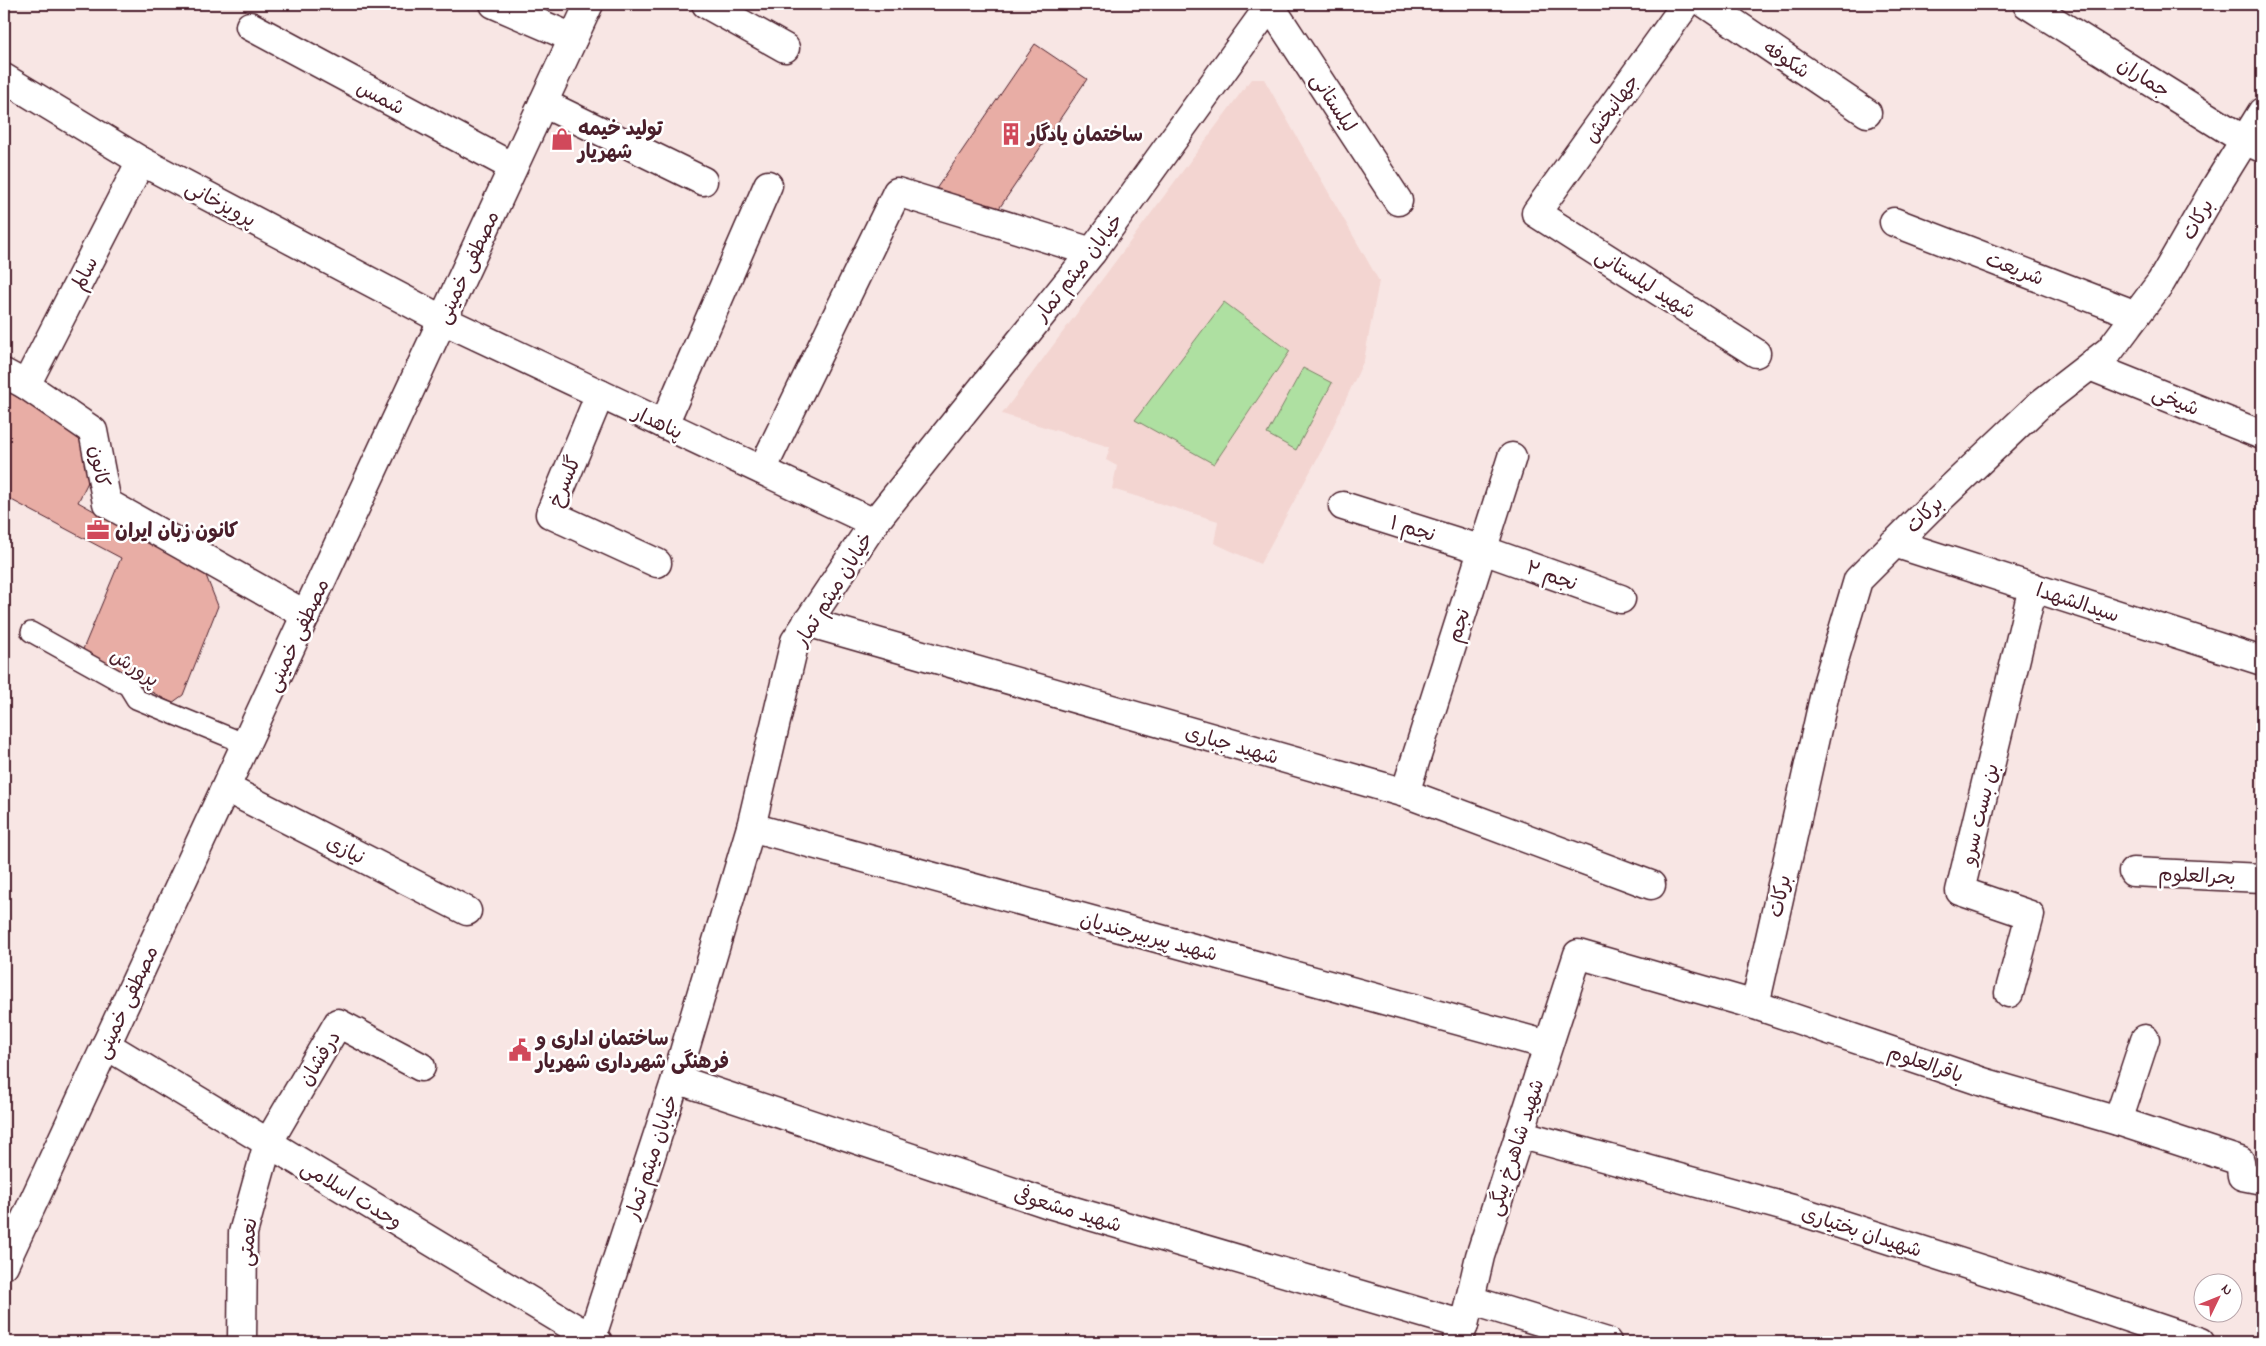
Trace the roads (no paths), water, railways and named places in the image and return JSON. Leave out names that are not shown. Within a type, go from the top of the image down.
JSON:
[{"type":"street","points":[[494,4],[573,38]]},
{"type":"street","name":"مصطفی خمینی","points":[[4,1265],[10,1238],[106,1045],[589,4]]},
{"type":"street","points":[[706,4],[785,48]]},
{"type":"street","name":"لیلستانی","points":[[1270,4],[1398,201]]},
{"type":"street","name":"خیابان میثم تمار","points":[[593,1341],[676,1079],[751,827],[795,641],[874,523],[1092,252],[1270,4]]},
{"type":"street","name":"جهانبخش","points":[[1536,213],[1686,4]]},
{"type":"street","name":"شکوفه","points":[[1706,4],[1867,113]]},
{"type":"street","name":"جماران","points":[[2027,4],[2253,144]]},
{"type":"street","name":"شمس","points":[[250,26],[513,168]]},
{"type":"street","name":"پرویزخانی","points":[[4,78],[141,161],[442,320]]},
{"type":"street","points":[[543,103],[703,181]]},
{"type":"street","name":"برکات","points":[[1755,1005],[1827,684],[1858,580],[1894,543],[2039,405],[2110,350],[2161,282],[2253,144],[2262,112]]},
{"type":"street","name":"سالم","points":[[15,379],[141,161]]},
{"type":"street","points":[[664,424],[768,185]]},
{"type":"street","points":[[762,470],[897,192],[1092,252]]},
{"type":"street","name":"شهید لیلستانی","points":[[1536,213],[1756,353]]},
{"type":"street","name":"شریعت","points":[[1894,222],[2136,316]]},
{"type":"street","name":"پناهدار","points":[[442,320],[874,523]]},
{"type":"street","name":"شیخی","points":[[2090,366],[2262,435]]},
{"type":"street","name":"کانون","points":[[15,379],[93,431],[107,503],[306,615]]},
{"type":"street","name":"گلسرخ","points":[[600,394],[550,514],[657,563]]},
{"type":"street","name":"نجم","points":[[1405,793],[1512,457]]},
{"type":"street","name":"نجم ۱","points":[[1342,506],[1482,550]]},
{"type":"street","name":"سیدالشهدا","points":[[1894,543],[2262,661]]},
{"type":"street","name":"نجم ۲","points":[[1482,550],[1621,600]]},
{"type":"street","name":"بن بست سرو","points":[[2010,993],[2030,915],[1960,890],[2033,587]]},
{"type":"street","name":"شهید جباری","points":[[807,622],[1405,793],[1651,885]]},
{"type":"street","name":"نیازی","points":[[226,788],[467,911]]},
{"type":"street","name":"شهید پیربیرجندیان","points":[[751,827],[1548,1045]]},
{"type":"street","name":"بحرالعلوم","points":[[2133,872],[2262,878]]},
{"type":"street","name":"باقرالعلوم","points":[[1578,954],[1755,1005],[1986,1084],[2118,1121],[2240,1162],[2242,1176],[2262,1180]]},
{"type":"street","name":"شهید شاهرخ بیگی","points":[[1464,1322],[1480,1256],[1578,954]]},
{"type":"street","name":"درفشان","points":[[268,1143],[338,1024],[421,1067]]},
{"type":"street","points":[[2118,1121],[2145,1039]]},
{"type":"street","name":"وحدت اسلامی","points":[[106,1045],[593,1341]]},
{"type":"street","name":"شهید مشعوفی","points":[[676,1079],[1046,1203],[1464,1322],[1607,1342]]},
{"type":"street","name":"شهیدان بختیاری","points":[[1519,1134],[1796,1210],[2040,1288],[2200,1342]]},
{"type":"street","name":"نعمتی","points":[[242,1342],[244,1233],[268,1143]]},
{"type":"lane","name":"پرورش","points":[[31,632],[128,686],[136,699],[246,744]]},
{"type":"place","name":"ساختمان یادگار","points":[[1011,134]]},
{"type":"place","name":"تولید خیمه شهریار","points":[[562,139]]},
{"type":"place","name":"کانون زبان ایران","points":[[98,530]]},
{"type":"place","name":"ساختمان اداری و فرهنگی شهرداری شهریار","points":[[520,1050]]}]
